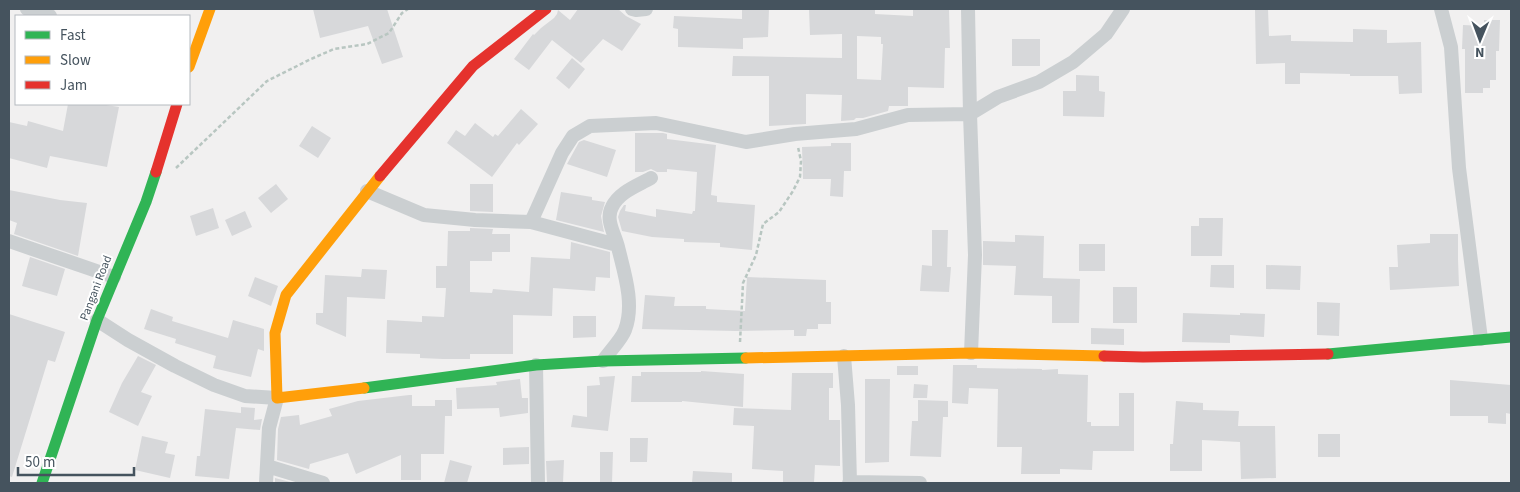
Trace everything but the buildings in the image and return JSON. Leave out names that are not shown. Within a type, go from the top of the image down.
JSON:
[{"type":"street","points":[[27,9],[47,15]]},
{"type":"street","points":[[190,64],[210,9]]},
{"type":"street","points":[[266,483],[268,428],[277,398],[275,333],[286,295],[367,191],[473,66],[546,9]]},
{"type":"street","points":[[632,9],[646,9]]},
{"type":"street","points":[[968,9],[975,256],[971,353]]},
{"type":"street","points":[[531,222],[551,177],[573,136],[590,126],[656,123],[746,142],[795,134],[856,129],[908,115],[970,114],[998,97],[1039,82],[1072,62],[1106,34],[1123,9]]},
{"type":"street","points":[[1441,9],[1451,47],[1459,168],[1481,339]]},
{"type":"street","name":"Pangani Road","points":[[42,483],[97,320],[146,202],[177,105]]},
{"type":"street","points":[[603,361],[625,330],[628,311],[628,291],[618,245],[610,224],[611,208],[622,194],[651,178]]},
{"type":"street","points":[[367,191],[424,215],[475,220],[531,222],[618,245]]},
{"type":"street","points":[[9,241],[114,277]]},
{"type":"street","points":[[97,320],[128,340],[214,385],[244,396],[277,398],[384,386],[536,365],[603,361],[971,353],[1144,357],[1330,354],[1511,336]]},
{"type":"street","points":[[844,356],[848,405],[850,483],[920,483]]},
{"type":"street","points":[[536,365],[538,483]]},
{"type":"street","points":[[267,466],[322,483]]},
{"type":"path","points":[[174,170],[267,81],[334,49],[367,44],[388,33],[402,13],[408,9]]},
{"type":"path","points":[[739,358],[743,283],[756,255],[763,224],[778,212],[793,191],[800,176],[801,160],[795,134]]},
{"type":"traffic: fast","points":[[42,483],[97,320],[146,202],[156,172]]},
{"type":"traffic: fast","points":[[1328,354],[1511,337]]},
{"type":"traffic: fast","points":[[364,388],[536,365],[603,361],[746,358]]},
{"type":"traffic: slow","points":[[190,64],[210,9]]},
{"type":"traffic: slow","points":[[364,388],[277,398],[275,333],[286,295],[380,176]]},
{"type":"traffic: slow","points":[[746,358],[971,353],[1104,356]]},
{"type":"traffic: jam","points":[[380,176],[473,66],[546,9]]},
{"type":"traffic: jam","points":[[156,172],[177,105]]},
{"type":"traffic: jam","points":[[1104,356],[1328,354]]}]
